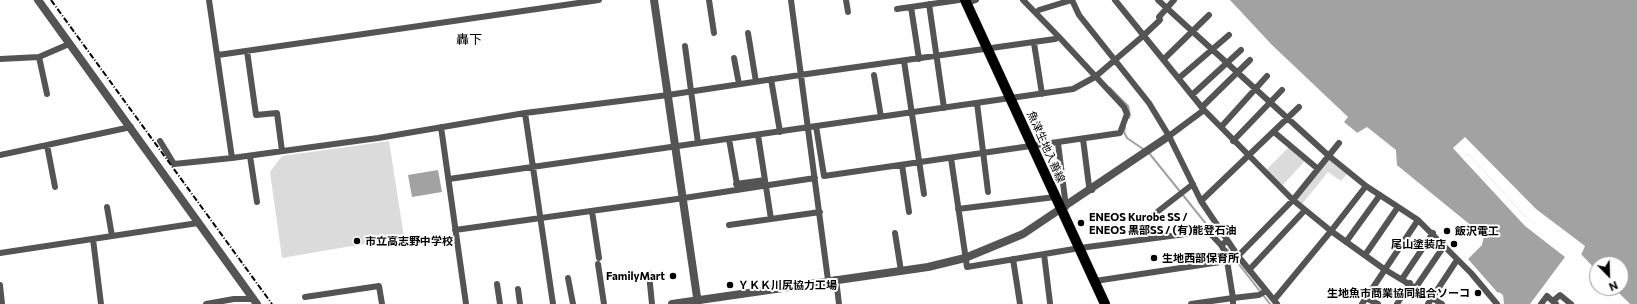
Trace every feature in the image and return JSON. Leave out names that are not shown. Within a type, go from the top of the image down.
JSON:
[{"type":"main road","name":"魚津生地入善線","points":[[967,1],[1055,197],[1064,209],[1105,304]]},
{"type":"street","points":[[38,0],[256,302]]},
{"type":"street","points":[[209,0],[232,158]]},
{"type":"street","points":[[218,55],[599,0]]},
{"type":"street","points":[[654,0],[698,302]]},
{"type":"street","points":[[709,0],[714,33]]},
{"type":"street","points":[[791,0],[800,75],[820,212],[832,280],[839,304]]},
{"type":"street","points":[[846,0],[848,12]]},
{"type":"street","points":[[816,126],[824,176],[919,163],[984,152],[1032,147],[1120,133],[1127,114],[1124,107],[1059,37],[1022,0]]},
{"type":"street","points":[[1039,10],[1072,0],[1078,15],[1149,103],[1168,136],[1201,201],[1238,256],[1276,302],[1366,186]]},
{"type":"street","points":[[1115,0],[1203,108],[1233,141],[1292,200],[1331,231],[1384,269],[1410,283],[1442,304]]},
{"type":"street","points":[[1158,0],[1329,156],[1366,186],[1418,220],[1471,273],[1497,304]]},
{"type":"street","points":[[449,180],[532,166],[780,132],[1073,89],[1095,77],[1144,36],[1160,20],[1159,17],[1174,0]]},
{"type":"street","points":[[897,8],[967,1]]},
{"type":"street","points":[[929,4],[938,56],[944,108]]},
{"type":"street","points":[[911,7],[919,59]]},
{"type":"street","points":[[1164,59],[1209,15]]},
{"type":"street","points":[[748,34],[756,82]]},
{"type":"street","points":[[1179,78],[1229,35]]},
{"type":"street","points":[[160,141],[174,164],[250,156],[378,138],[525,114],[692,92],[771,79],[1034,43],[1059,37]]},
{"type":"street","points":[[1034,43],[1042,94]]},
{"type":"street","points":[[0,59],[39,56],[70,44]]},
{"type":"street","points":[[685,46],[698,143]]},
{"type":"street","points":[[1193,94],[1241,50]]},
{"type":"street","points":[[247,51],[256,115],[277,113],[282,151]]},
{"type":"street","points":[[39,56],[47,94]]},
{"type":"street","points":[[734,58],[739,84]]},
{"type":"street","points":[[672,304],[698,302],[832,280],[928,267],[965,258],[1024,234],[1092,190],[1168,136],[1203,108],[1250,60]]},
{"type":"street","points":[[904,61],[924,194]]},
{"type":"street","points":[[874,75],[881,117]]},
{"type":"street","points":[[1221,127],[1267,76]]},
{"type":"street","points":[[771,79],[780,132]]},
{"type":"street","points":[[1233,141],[1282,90]]},
{"type":"street","points":[[977,103],[988,192]]},
{"type":"street","points":[[1201,201],[1299,107]]},
{"type":"street","points":[[525,114],[553,304]]},
{"type":"street","points":[[441,127],[466,304]]},
{"type":"street","points":[[0,155],[131,128]]},
{"type":"street","points":[[1274,132],[1318,169]]},
{"type":"street","points":[[758,135],[771,219]]},
{"type":"street","points":[[728,139],[737,187]]},
{"type":"street","points":[[1083,139],[1089,186],[1092,190]]},
{"type":"street","points":[[1058,143],[1064,209]]},
{"type":"street","points":[[1095,281],[1229,260],[1238,256],[1292,200],[1339,143]]},
{"type":"street","points":[[47,145],[55,187]]},
{"type":"street","points":[[250,156],[257,202]]},
{"type":"street","points":[[951,158],[967,267],[1080,248],[1208,231],[1221,245],[1229,260],[1233,301]]},
{"type":"street","points":[[902,165],[909,212]]},
{"type":"street","points":[[455,230],[684,198],[737,187],[815,178]]},
{"type":"street","points":[[1152,216],[1193,184]]},
{"type":"street","points":[[1346,242],[1380,195]]},
{"type":"street","points":[[958,209],[1055,197]]},
{"type":"street","points":[[107,207],[112,236]]},
{"type":"street","points":[[1365,255],[1398,207]]},
{"type":"street","points":[[1249,270],[1305,210]]},
{"type":"street","points":[[592,211],[604,304]]},
{"type":"street","points":[[729,225],[820,212]]},
{"type":"street","points":[[1362,304],[1418,220]]},
{"type":"street","points":[[0,253],[198,222]]},
{"type":"street","points":[[895,233],[901,271]]},
{"type":"street","points":[[1402,279],[1433,234]]},
{"type":"street","points":[[93,239],[102,304]]},
{"type":"street","points":[[1221,245],[1228,241]]},
{"type":"street","points":[[1416,288],[1444,246]]},
{"type":"street","points":[[1044,254],[1050,303]]},
{"type":"street","points":[[1013,259],[1020,304]]},
{"type":"street","points":[[1428,304],[1457,260]]},
{"type":"street","points":[[648,274],[652,304]]},
{"type":"street","points":[[568,278],[573,304]]},
{"type":"street","points":[[1397,304],[1410,283]]},
{"type":"street","points":[[497,284],[500,304]]},
{"type":"street","points":[[0,285],[2,304]]},
{"type":"street","points":[[304,297],[379,286],[382,304]]},
{"type":"street","points":[[518,289],[520,304]]},
{"type":"street","points":[[1191,304],[1233,301],[1259,295],[1266,291]]},
{"type":"street","points":[[1541,304],[1547,296],[1555,302],[1560,295],[1571,304]]},
{"type":"street","points":[[1366,298],[1378,304]]},
{"type":"street","points":[[206,304],[234,299],[256,302]]},
{"type":"shaded area","points":[[1230,0],[1637,0],[1637,304],[1630,304],[1622,296],[1629,296],[1629,256],[1589,256],[1589,263],[1580,253],[1525,216],[1468,154],[1462,158],[1525,226],[1565,257],[1530,304],[1504,304],[1503,295],[1499,292],[1498,293],[1468,259],[1482,245],[1484,236],[1344,122],[1348,117],[1272,45]]},
{"type":"shaded area","points":[[389,141],[404,237],[282,258],[270,172],[282,156]]},
{"type":"shaded area","points":[[1289,147],[1305,161],[1282,186],[1266,170]]},
{"type":"shaded area","points":[[1330,158],[1348,173],[1341,181],[1328,172],[1302,204],[1296,199]]},
{"type":"shaded area","points":[[438,170],[442,192],[412,197],[408,175]]},
{"type":"pier","points":[[1367,127],[1396,150],[1397,166],[1357,133]]},
{"type":"pier","points":[[1465,137],[1536,209],[1585,246],[1581,255],[1525,216],[1468,154],[1462,158],[1453,148]]},
{"type":"waterway","points":[[1110,88],[1128,106],[1130,115],[1129,118]]},
{"type":"waterway","points":[[1125,127],[1124,132],[1127,138],[1143,149]]},
{"type":"waterway","points":[[1149,153],[1211,230]]},
{"type":"waterway","points":[[1227,249],[1270,304]]},
{"type":"railway","points":[[51,0],[272,304]]},
{"type":"place","name":"ENEOS Kurobe SS / ENEOS 黒部SS / (有)能登石油","points":[[1081,223]]},
{"type":"place","name":"飯沢電工","points":[[1447,231]]},
{"type":"place","name":"市立高志野中学校","points":[[357,241]]},
{"type":"place","name":"尾山塗装店","points":[[1454,244]]},
{"type":"place","name":"生地西部保育所","points":[[1154,258]]},
{"type":"place","name":"FamilyMart","points":[[673,276]]},
{"type":"place","name":"ＹＫＫ川尻協力工場","points":[[730,285]]},
{"type":"place","name":"生地魚市商業協同組合ソーコ","points":[[1478,293]]},
{"type":"district","name":"轟下","points":[[469,40]]}]
